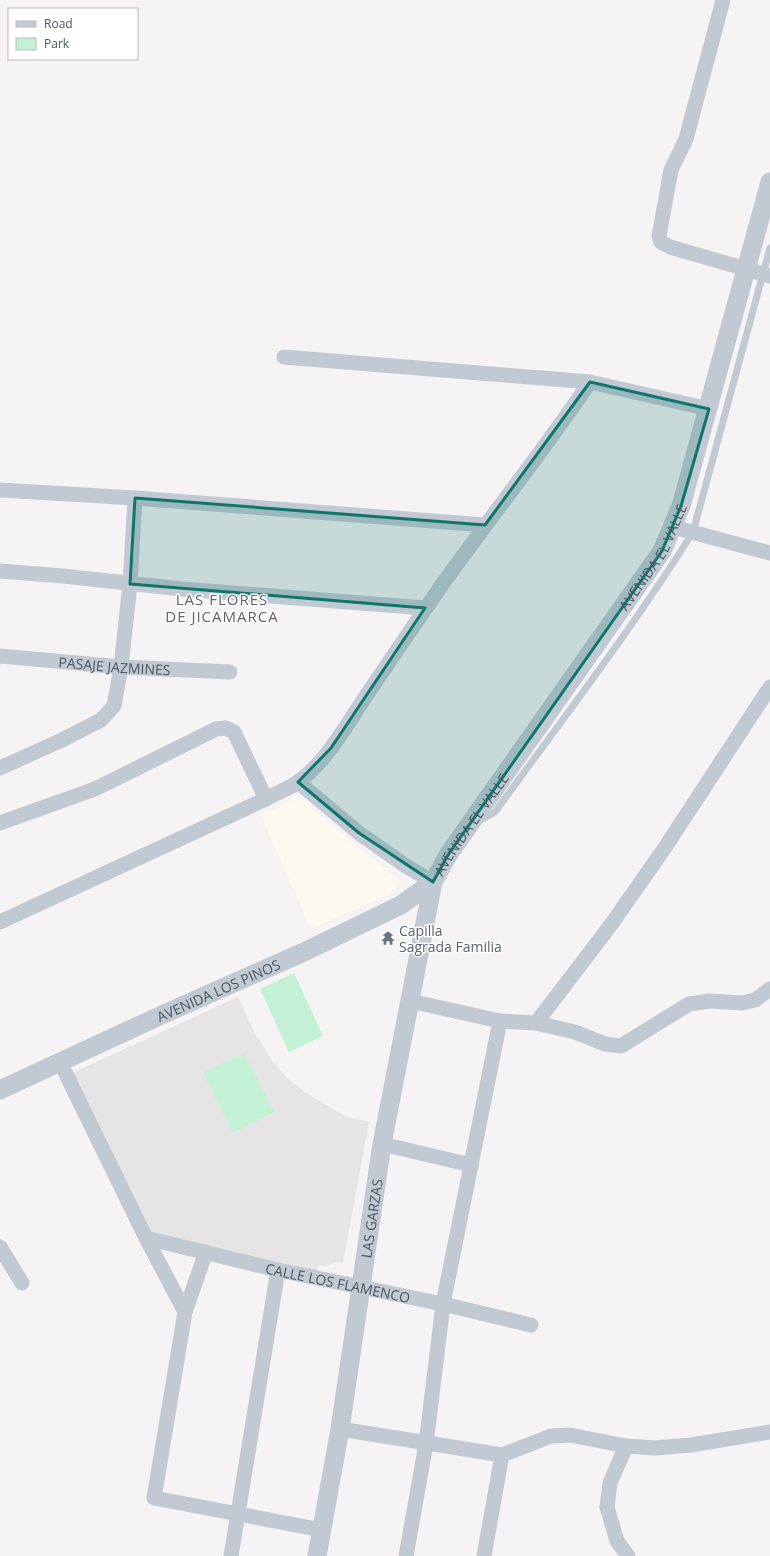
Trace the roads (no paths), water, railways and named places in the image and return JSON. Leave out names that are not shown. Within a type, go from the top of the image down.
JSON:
[{"type":"street","points":[[722,0],[686,139],[671,170],[660,236],[662,242],[670,247],[759,273]]},
{"type":"street","name":"AVENIDA EL VALLE","points":[[433,882],[448,855],[468,826],[662,551],[681,506],[708,409],[759,273],[770,182]]},
{"type":"street","points":[[284,356],[590,382],[708,409]]},
{"type":"street","points":[[0,922],[266,799],[298,782],[331,748],[425,608],[590,382]]},
{"type":"street","points":[[0,490],[135,498],[485,525]]},
{"type":"street","points":[[0,768],[62,740],[101,720],[114,706],[121,667],[130,584],[135,498]]},
{"type":"street","points":[[673,527],[770,553]]},
{"type":"street","points":[[0,571],[63,576],[130,584],[425,608]]},
{"type":"street","name":"PASAJE JAZMINES","points":[[0,656],[121,667],[230,672]]},
{"type":"street","points":[[536,1022],[610,926],[664,849],[770,687]]},
{"type":"street","points":[[0,823],[95,789],[216,729],[226,728],[234,732],[266,799]]},
{"type":"street","points":[[298,782],[359,833],[406,866],[433,882]]},
{"type":"street","name":"LAS GARZAS","points":[[317,1556],[340,1429],[382,1144],[433,882]]},
{"type":"street","name":"AVENIDA LOS PINOS","points":[[0,1090],[320,944],[401,905],[433,882]]},
{"type":"street","points":[[410,1000],[500,1021],[536,1022],[575,1032],[605,1044],[621,1046],[689,1004],[710,1001],[742,1003],[755,1000],[770,989]]},
{"type":"street","points":[[406,1556],[426,1444],[443,1304],[500,1021]]},
{"type":"street","points":[[60,1062],[184,1312]]},
{"type":"street","points":[[382,1144],[471,1165]]},
{"type":"street","name":"CALLE LOS FLAMENCO","points":[[146,1238],[278,1270],[443,1304],[531,1325]]},
{"type":"street","points":[[0,1247],[22,1283]]},
{"type":"street","points":[[206,1252],[184,1312],[154,1498],[322,1530]]},
{"type":"street","points":[[231,1556],[278,1270]]},
{"type":"street","points":[[340,1429],[502,1455],[551,1436],[570,1435],[626,1446],[655,1448],[691,1445],[770,1432]]},
{"type":"street","points":[[626,1446],[610,1483],[607,1507],[617,1541],[628,1556]]},
{"type":"street","points":[[484,1556],[502,1455]]},
{"type":"lane","points":[[468,826],[495,812],[641,610],[672,566],[693,532],[759,273],[770,248]]},
{"type":"place","name":"Capilla Sagrada Familia","points":[[388,938]]},
{"type":"district","name":"LAS FLORES DE JICAMARCA","points":[[222,608]]}]
